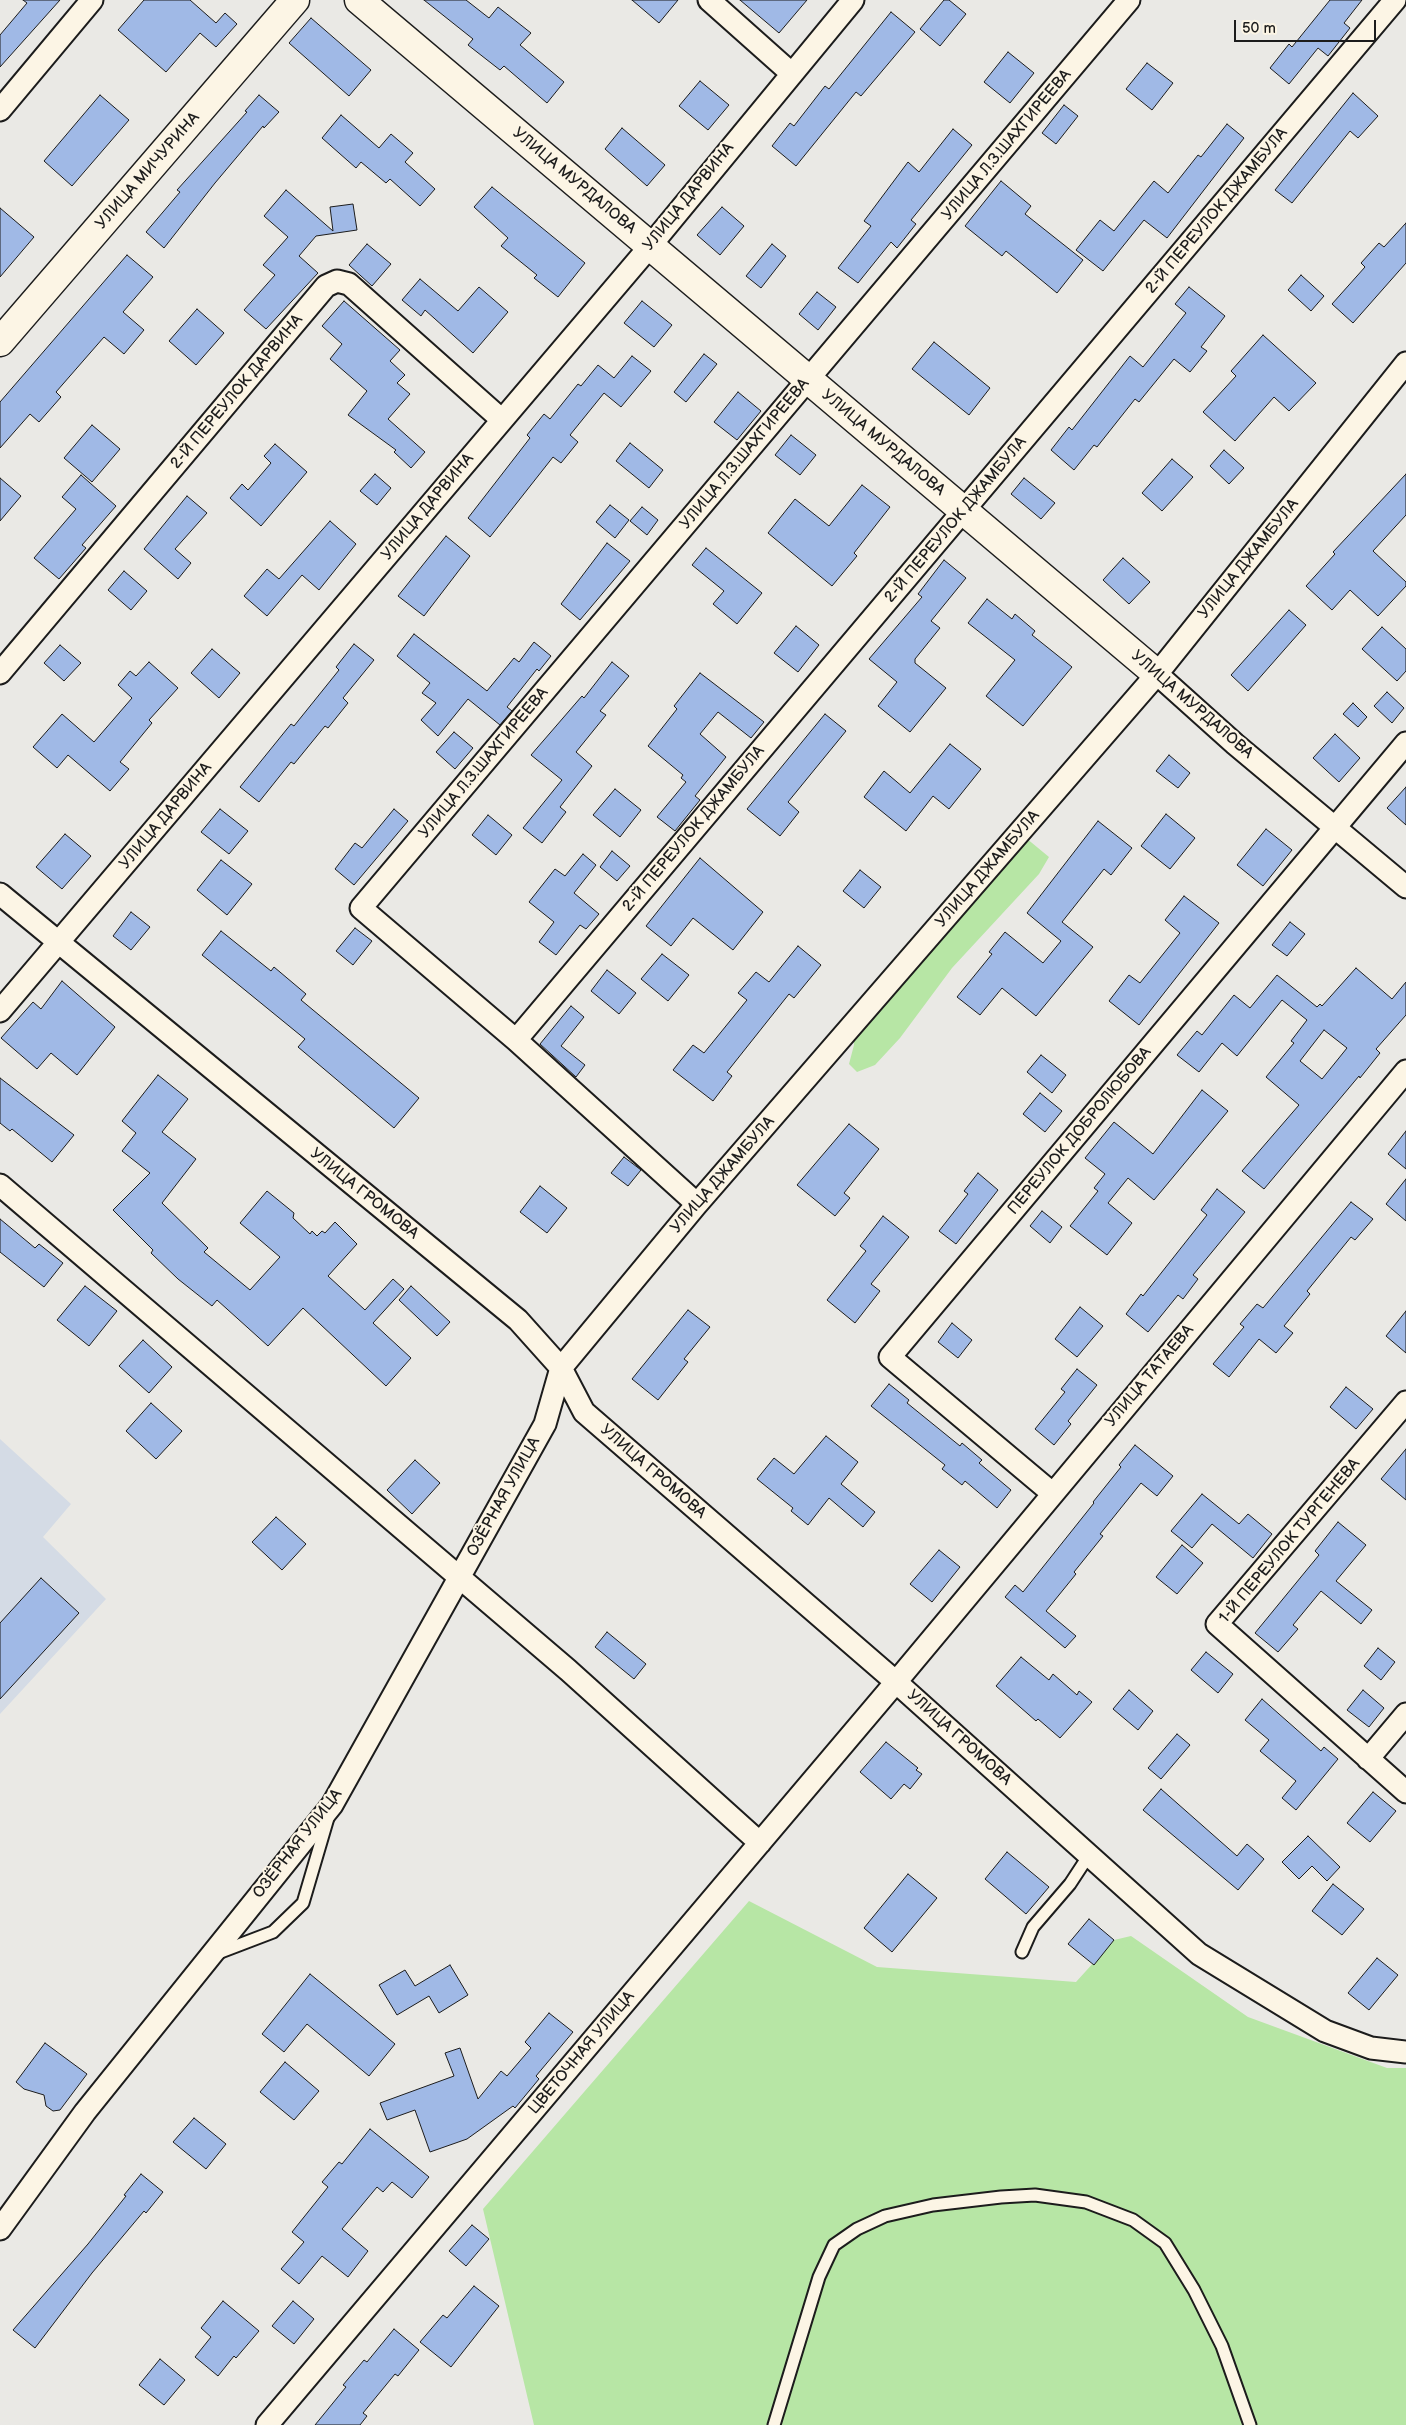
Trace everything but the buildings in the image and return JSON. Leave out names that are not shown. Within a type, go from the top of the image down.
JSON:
[{"type":"street","points":[[0,110],[92,0]]},
{"type":"street","name":"УЛИЦА МИЧУРИНА","points":[[3,333],[295,0]]},
{"type":"street","name":"УЛИЦА МУРДАЛОВА","points":[[359,0],[964,510],[1406,887]]},
{"type":"street","points":[[709,0],[791,73]]},
{"type":"street","name":"УЛИЦА ДАРВИНА","points":[[0,1011],[651,245],[853,0]]},
{"type":"street","name":"УЛИЦА Л.З.ШАХГИРЕЕВА","points":[[516,1040],[361,908],[1129,0]]},
{"type":"street","name":"2-Й ПЕРЕУЛОК ДЖАМБУЛА","points":[[516,1040],[1395,0]]},
{"type":"street","name":"2-Й ПЕРЕУЛОК ДАРВИНА","points":[[0,673],[326,286],[337,281],[349,284],[502,420]]},
{"type":"street","name":"УЛИЦА ДЖАМБУЛА","points":[[561,1368],[697,1204],[1157,674],[1406,363]]},
{"type":"street","name":"ПЕРЕУЛОК ДОБРОЛЮБОВА","points":[[1052,1493],[890,1357],[1406,743]]},
{"type":"street","name":"УЛИЦА ГРОМОВА","points":[[0,894],[518,1320],[561,1368],[584,1412],[896,1682],[1199,1954],[1325,2032],[1371,2048],[1406,2052]]},
{"type":"street","points":[[516,1040],[697,1204]]},
{"type":"street","name":"УЛИЦА ТАТАЕВА","points":[[896,1682],[1406,1071]]},
{"type":"street","points":[[0,1185],[568,1670],[760,1843]]},
{"type":"street","name":"ОЗЁРНАЯ УЛИЦА","points":[[0,2229],[85,2112],[332,1805],[545,1424],[561,1368]]},
{"type":"street","name":"1-Й ПЕРЕУЛОК ТУРГЕНЕВА","points":[[1406,1402],[1217,1624],[1406,1792]]},
{"type":"street","name":"ЦВЕТОЧНАЯ УЛИЦА","points":[[267,2425],[896,1682]]},
{"type":"street","points":[[1368,1759],[1406,1714]]},
{"type":"lane","points":[[209,1956],[274,1932],[303,1903],[332,1805]]},
{"type":"lane","points":[[1022,1952],[1033,1926],[1070,1884],[1089,1855]]},
{"type":"lane","points":[[774,2425],[819,2277],[834,2246],[857,2229],[885,2216],[932,2205],[1035,2195],[1086,2202],[1133,2220],[1165,2243],[1194,2290],[1222,2346],[1250,2425]]},
{"type":"shaded area","points":[[0,1439],[71,1504],[43,1537],[106,1599],[0,1714]]},
{"type":"green space","points":[[1026,838],[1049,857],[1039,874],[952,968],[900,1038],[875,1065],[857,1072],[849,1064],[854,1045],[854,1036]]},
{"type":"green space","points":[[749,1901],[877,1967],[1076,1982],[1114,1940],[1131,1936],[1248,2017],[1387,2068],[1406,2068],[1406,2425],[534,2425],[483,2209]]}]
